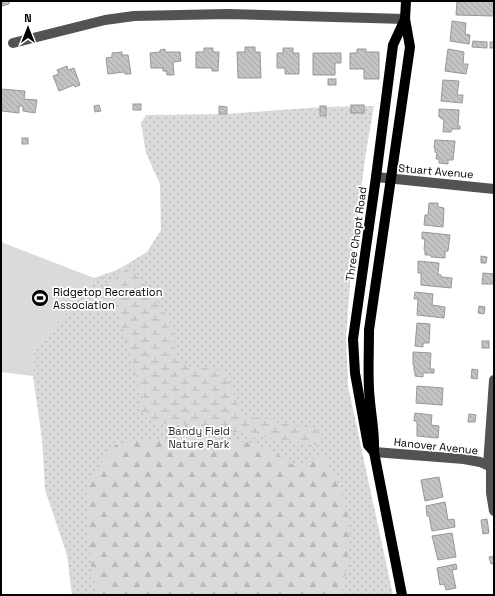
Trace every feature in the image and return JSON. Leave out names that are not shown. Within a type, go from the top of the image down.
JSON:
[{"type":"main road","name":"Three Chopt Road","points":[[402,595],[374,452],[374,434],[369,390],[369,330],[410,47],[405,19],[406,1]]},
{"type":"main road","name":"Three Chopt Road","points":[[374,452],[368,445],[355,373],[353,339],[393,45],[405,19]]},
{"type":"street","points":[[13,43],[104,20],[134,16],[227,14],[405,19]]},
{"type":"street","name":"Stuart Avenue","points":[[376,177],[494,188]]},
{"type":"street","points":[[494,380],[491,467],[491,493],[494,511]]},
{"type":"street","name":"Hanover Avenue","points":[[374,452],[464,459],[480,462],[491,467]]},
{"type":"green space","name":"Bandy Field Nature Park","points":[[374,106],[366,152],[352,258],[346,337],[348,386],[393,595],[72,595],[67,555],[45,490],[42,439],[33,376],[34,348],[63,317],[94,278],[117,270],[147,252],[161,230],[160,184],[146,153],[141,123],[146,115],[227,114],[321,107]]},
{"type":"green space","name":"Ridgetop Recreation Association","points":[[1,242],[94,278],[63,317],[34,348],[33,376],[1,372]]},
{"type":"green space","points":[[130,267],[151,293],[169,321],[175,348],[182,362],[192,367],[214,369],[222,373],[229,382],[244,416],[314,429],[321,432],[323,438],[320,444],[314,445],[181,424],[159,424],[148,420],[139,407],[139,388],[118,313],[103,287]]},
{"type":"green space","points":[[193,428],[209,431],[221,440],[254,443],[277,454],[293,465],[302,466],[316,456],[325,457],[342,494],[348,515],[348,555],[341,595],[99,595],[92,576],[86,495],[89,483],[101,463],[115,445],[128,441],[173,440],[181,432]]},
{"type":"building","points":[[1,1],[9,1],[9,4],[2,6]]},
{"type":"building","points":[[457,1],[494,1],[494,16],[456,15]]},
{"type":"building","points":[[452,21],[466,23],[465,34],[470,35],[469,44],[450,41]]},
{"type":"building","points":[[473,41],[487,42],[487,48],[472,47]]},
{"type":"building","points":[[490,42],[494,42],[494,48],[490,48]]},
{"type":"building","points":[[245,47],[255,47],[255,52],[260,52],[261,78],[238,78],[237,52],[245,52]]},
{"type":"building","points":[[204,48],[213,48],[213,52],[219,52],[218,71],[212,71],[212,68],[196,68],[196,52],[204,52]]},
{"type":"building","points":[[283,48],[293,48],[293,53],[299,53],[299,74],[285,74],[285,68],[277,68],[277,53],[283,53]]},
{"type":"building","points":[[165,49],[165,52],[180,52],[181,61],[173,62],[174,75],[167,75],[166,71],[163,71],[163,68],[151,68],[150,53],[160,52],[160,50]]},
{"type":"building","points":[[357,49],[366,49],[366,52],[379,52],[379,79],[364,79],[364,69],[350,69],[350,53],[357,53]]},
{"type":"building","points":[[448,49],[464,52],[463,64],[468,64],[466,74],[445,71]]},
{"type":"building","points":[[122,52],[122,55],[128,55],[131,74],[125,74],[124,72],[108,74],[106,58],[112,57],[112,53]]},
{"type":"building","points":[[313,53],[341,53],[341,63],[335,63],[335,75],[313,75]]},
{"type":"building","points":[[67,66],[68,70],[74,68],[80,85],[75,87],[74,85],[59,91],[53,76],[59,74],[57,70]]},
{"type":"building","points":[[328,79],[336,79],[336,85],[328,85]]},
{"type":"building","points":[[443,80],[459,81],[457,95],[463,95],[462,103],[441,101]]},
{"type":"building","points":[[1,89],[25,91],[24,99],[37,100],[35,113],[23,111],[23,106],[19,106],[19,113],[2,111]]},
{"type":"building","points":[[133,104],[141,104],[141,110],[133,110]]},
{"type":"building","points":[[99,105],[101,111],[95,112],[94,106]]},
{"type":"building","points":[[351,105],[364,105],[364,113],[351,113]]},
{"type":"building","points":[[219,106],[227,107],[227,114],[219,114]]},
{"type":"building","points":[[320,106],[326,106],[326,116],[320,116]]},
{"type":"building","points":[[439,109],[459,110],[458,126],[460,126],[460,129],[452,129],[451,132],[443,132],[444,119],[439,117]]},
{"type":"building","points":[[22,138],[28,138],[28,144],[22,144]]},
{"type":"building","points":[[435,140],[455,141],[453,160],[448,160],[448,164],[439,163],[439,159],[436,159],[437,153],[435,152],[434,148]]},
{"type":"building","points":[[429,203],[438,203],[438,207],[444,208],[443,227],[424,225],[425,215],[428,215]]},
{"type":"building","points":[[422,232],[450,235],[448,251],[445,251],[445,258],[425,255],[425,239],[422,239]]},
{"type":"building","points":[[481,256],[487,257],[486,263],[481,263]]},
{"type":"building","points":[[418,261],[439,263],[438,274],[441,275],[441,277],[452,278],[451,288],[421,285],[421,273],[418,273]]},
{"type":"building","points":[[483,273],[494,274],[494,284],[482,284]]},
{"type":"building","points":[[415,292],[433,294],[432,305],[445,307],[444,318],[417,315],[418,299],[414,299]]},
{"type":"building","points":[[479,306],[485,307],[484,314],[478,313]]},
{"type":"building","points":[[417,323],[430,324],[429,343],[423,343],[423,347],[415,346]]},
{"type":"building","points":[[482,341],[489,341],[489,348],[482,348]]},
{"type":"building","points":[[413,352],[431,353],[430,369],[434,369],[434,373],[423,373],[423,377],[415,376]]},
{"type":"building","points":[[472,369],[478,370],[477,379],[471,378]]},
{"type":"building","points":[[417,386],[443,388],[442,405],[416,403]]},
{"type":"building","points":[[415,413],[432,415],[431,425],[439,426],[438,438],[417,436],[417,421],[414,421]]},
{"type":"building","points":[[469,414],[476,415],[475,422],[468,422]]},
{"type":"building","points":[[439,477],[443,497],[425,501],[421,480]]},
{"type":"building","points":[[445,502],[448,520],[454,519],[455,527],[432,531],[429,516],[427,516],[426,506]]},
{"type":"building","points":[[487,519],[489,533],[483,534],[481,520]]},
{"type":"building","points":[[452,533],[456,557],[438,560],[432,536]]},
{"type":"building","points":[[494,556],[494,563],[491,564],[489,557]]},
{"type":"building","points":[[456,564],[457,569],[452,570],[456,588],[446,590],[444,584],[440,585],[437,568]]},
{"type":"place","name":"Ridgetop Recreation Association","points":[[40,298]]}]
